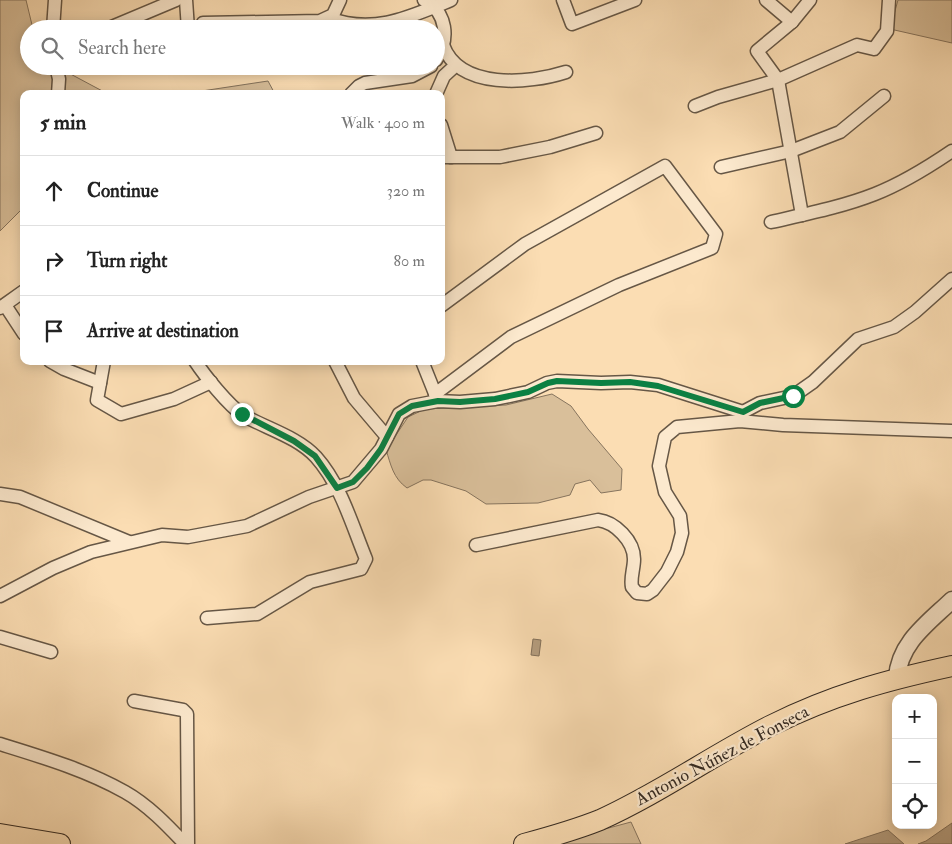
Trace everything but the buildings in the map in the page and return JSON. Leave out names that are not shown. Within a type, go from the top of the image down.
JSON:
[{"type":"main road","name":"Antonio Núñez de Fonseca","points":[[524,844],[567,832],[599,820],[772,725],[832,699],[896,678],[952,666]]},
{"type":"main road","points":[[0,834],[60,844]]},
{"type":"street","points":[[54,20],[55,0]]},
{"type":"street","points":[[128,20],[176,0]]},
{"type":"street","points":[[186,0],[187,20]]},
{"type":"street","points":[[323,20],[333,15],[340,0]]},
{"type":"street","points":[[424,0],[435,7],[442,20]]},
{"type":"street","points":[[399,20],[451,0]]},
{"type":"street","points":[[563,0],[572,24],[636,0]]},
{"type":"street","points":[[766,0],[792,22]]},
{"type":"street","points":[[802,215],[778,80],[757,52],[792,22],[810,0]]},
{"type":"street","points":[[695,106],[718,97],[778,80],[857,45],[874,49],[887,31],[889,0]]},
{"type":"street","points":[[329,18],[336,20]]},
{"type":"street","points":[[445,49],[456,65],[463,70],[477,75],[515,80],[537,79],[566,72]]},
{"type":"street","points":[[437,90],[444,76],[456,65]]},
{"type":"street","points":[[58,75],[58,90]]},
{"type":"street","points":[[355,90],[365,83],[414,75]]},
{"type":"street","points":[[721,168],[791,151],[840,132],[884,96]]},
{"type":"street","points":[[446,157],[500,157],[550,148],[596,132]]},
{"type":"street","points":[[771,222],[855,201],[880,192],[911,177],[952,151]]},
{"type":"street","points":[[0,596],[53,568],[90,552],[162,535],[188,537],[247,526],[309,496],[353,482],[381,449],[399,414],[412,406],[437,398],[511,337],[619,285],[712,248],[716,234],[666,166],[525,244],[445,303]]},
{"type":"street","points":[[476,545],[598,520],[603,521],[613,525],[629,543],[634,560],[632,587],[637,593],[647,594],[660,582],[667,572],[677,552],[682,533],[680,516],[665,492],[659,466],[665,437],[672,429],[682,425],[742,416],[760,403],[793,396],[813,382],[858,339],[894,327],[952,279]]},
{"type":"street","points":[[20,294],[2,306],[20,329]]},
{"type":"street","points":[[57,365],[100,383]]},
{"type":"street","points":[[103,365],[97,400],[121,414],[174,399],[211,382]]},
{"type":"street","points":[[198,365],[211,382],[242,414],[294,441],[315,456],[337,488],[366,559],[361,569],[310,582],[257,614],[207,618]]},
{"type":"street","points":[[337,365],[354,398],[387,436]]},
{"type":"street","points":[[424,365],[437,398]]},
{"type":"street","points":[[437,398],[460,402],[495,399],[528,392],[557,381],[630,382],[671,388],[742,416],[783,425],[952,432]]},
{"type":"street","points":[[0,494],[20,497],[128,542]]},
{"type":"street","points":[[896,678],[901,656],[910,641],[952,600]]},
{"type":"street","points":[[0,637],[51,652]]},
{"type":"street","points":[[134,701],[182,710],[187,714],[187,844]]},
{"type":"street","points":[[0,744],[72,768],[125,792],[164,822],[187,844]]},
{"type":"shaded area","points":[[0,0],[26,0],[31,20],[20,20],[20,75],[72,75],[100,90],[20,90],[20,211],[0,231]]},
{"type":"shaded area","points":[[898,0],[952,0],[952,43],[890,29]]},
{"type":"shaded area","points":[[268,81],[273,90],[208,90]]},
{"type":"shaded area","points":[[552,394],[571,406],[622,469],[621,490],[601,493],[590,480],[575,484],[570,495],[538,503],[486,504],[466,491],[431,480],[423,480],[407,488],[393,471],[386,450],[408,417],[425,409],[506,405]]},
{"type":"shaded area","points":[[533,639],[541,640],[539,656],[531,655]]},
{"type":"shaded area","points":[[631,822],[641,844],[549,844]]},
{"type":"shaded area","points":[[952,823],[952,844],[918,844],[926,841]]},
{"type":"shaded area","points":[[888,830],[904,844],[845,844]]},
{"type":"route","points":[[242,414],[268,426],[315,456],[337,488],[353,482],[367,468],[381,449],[399,414],[412,406],[438,401],[460,402],[495,399],[528,392],[557,381],[630,382],[671,388],[743,412],[760,403],[793,396]]}]
